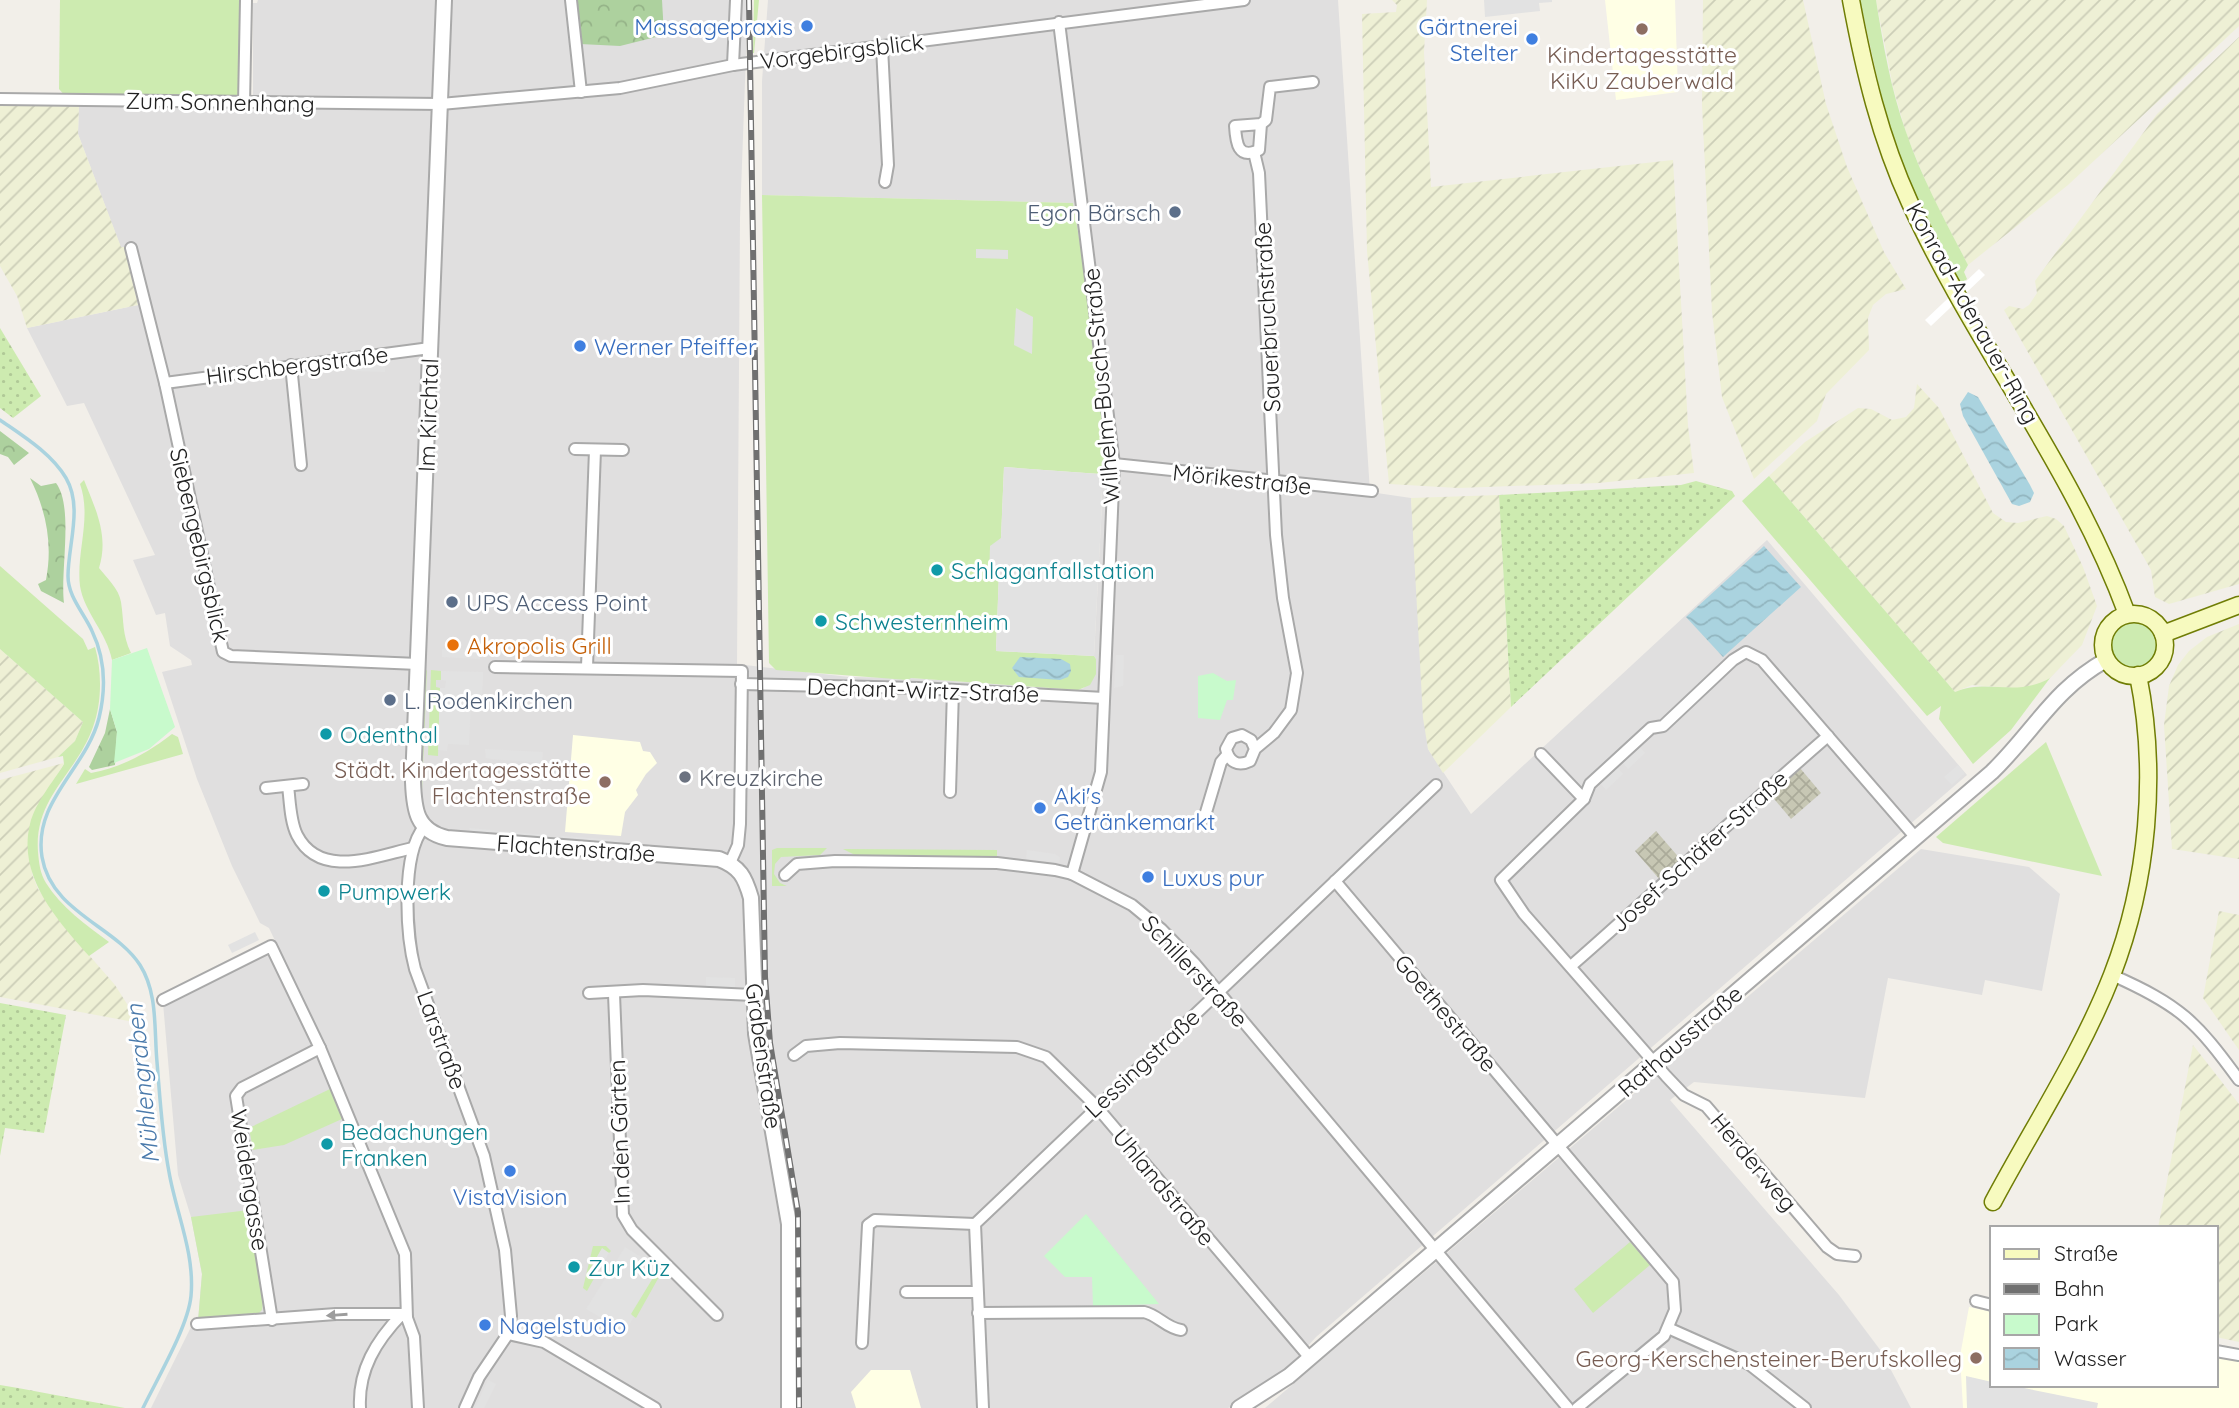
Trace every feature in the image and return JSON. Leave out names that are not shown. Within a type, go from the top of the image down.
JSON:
[{"type":"main road","name":"Konrad-Adenauer-Ring","points":[[1851,0],[1868,86],[1890,155],[1910,203],[1965,308],[2074,492],[2127,614]]},
{"type":"main road","points":[[2163,634],[2239,605]]},
{"type":"main road","points":[[2127,614],[2148,617],[2163,634],[2165,647],[2161,660],[2151,671],[2138,676],[2117,671],[2106,660],[2103,646],[2105,632],[2114,621],[2127,614]]},
{"type":"main road","points":[[1993,1202],[2068,1065],[2112,975],[2130,918],[2146,831],[2145,725],[2138,676]]},
{"type":"street","points":[[244,104],[246,0]]},
{"type":"street","name":"Im Kirchtal","points":[[424,827],[416,816],[413,782],[444,0]]},
{"type":"street","points":[[571,0],[581,92]]},
{"type":"street","points":[[733,65],[736,0]]},
{"type":"street","name":"Vorgebirgsblick","points":[[441,104],[639,85],[733,65],[1204,2],[1244,0]]},
{"type":"street","name":"Wilhelm-Busch-Straße","points":[[1059,22],[1114,464],[1101,772],[1072,874]]},
{"type":"street","points":[[882,47],[888,164],[885,182]]},
{"type":"street","name":"Sauerbruchstraße","points":[[1255,749],[1287,718],[1296,689],[1295,661],[1279,571],[1259,173],[1254,152],[1261,145],[1261,124],[1268,118],[1270,87],[1313,82]]},
{"type":"street","name":"Zum Sonnenhang","points":[[0,99],[244,104],[441,104]]},
{"type":"street","points":[[1254,152],[1238,149],[1235,126],[1261,124]]},
{"type":"street","name":"Siebengebirgsblick","points":[[131,248],[165,383],[223,652],[231,656],[418,664]]},
{"type":"street","name":"Hirschbergstraße","points":[[165,383],[430,348]]},
{"type":"street","points":[[291,365],[301,465]]},
{"type":"street","points":[[575,449],[623,450]]},
{"type":"street","points":[[587,667],[595,450]]},
{"type":"street","name":"Mörikestraße","points":[[1114,464],[1275,483],[1372,491]]},
{"type":"street","points":[[1541,754],[1584,799],[1590,784],[1651,728],[1663,726],[1733,660],[1746,652],[1758,656],[1916,838]]},
{"type":"street","name":"Rathausstraße","points":[[1239,1408],[1267,1392],[1310,1358],[1916,838],[2009,756],[2059,693],[2082,674],[2106,660]]},
{"type":"street","points":[[495,667],[742,671],[740,824],[738,845],[730,863]]},
{"type":"street","name":"Dechant-Wirtz-Straße","points":[[741,684],[1104,698]]},
{"type":"street","points":[[950,792],[953,691]]},
{"type":"street","points":[[1204,819],[1221,762],[1227,755],[1228,743],[1237,736],[1251,740],[1255,749],[1250,761],[1244,764],[1231,761],[1227,755]]},
{"type":"street","name":"Josef-Schäfer-Straße","points":[[1570,966],[1686,866],[1735,817],[1828,736]]},
{"type":"street","points":[[266,788],[303,784]]},
{"type":"street","name":"Lessingstraße","points":[[975,1224],[1436,785]]},
{"type":"street","points":[[288,786],[297,835],[319,856],[347,863],[413,848]]},
{"type":"street","name":"Herderweg","points":[[1584,799],[1501,880],[1524,914],[1655,1063],[1684,1095],[1706,1106],[1827,1247],[1837,1254],[1855,1256]]},
{"type":"street","name":"Larstraße","points":[[424,827],[413,848],[408,926],[412,956],[491,1181],[505,1250],[511,1316],[508,1334]]},
{"type":"street","name":"Flachtenstraße","points":[[424,827],[447,838],[693,857],[730,863]]},
{"type":"street","name":"Schillerstraße","points":[[785,875],[797,864],[835,861],[1025,865],[1072,874],[1118,897],[1145,915],[1169,936],[1218,992],[1568,1408]]},
{"type":"street","name":"Grabenstraße","points":[[730,863],[746,878],[751,898],[756,1034],[789,1224],[789,1408]]},
{"type":"street","name":"Goethestraße","points":[[1335,880],[1667,1272],[1676,1302],[1668,1328]]},
{"type":"street","points":[[163,1000],[271,946],[320,1048],[405,1254],[404,1316],[414,1337],[418,1408]]},
{"type":"street","points":[[2112,975],[2166,1001],[2184,1014],[2204,1034],[2239,1080]]},
{"type":"street","points":[[589,993],[614,994],[643,990],[753,995]]},
{"type":"street","name":"In den Gärten","points":[[614,994],[623,1216],[632,1230],[717,1315]]},
{"type":"street","name":"Uhlandstraße","points":[[794,1055],[806,1046],[823,1043],[1017,1046],[1055,1063],[1096,1106],[1310,1358]]},
{"type":"street","name":"Weidengasse","points":[[272,1320],[236,1096],[242,1088],[320,1048]]},
{"type":"street","points":[[862,1343],[868,1225],[875,1220],[975,1224],[983,1408]]},
{"type":"street","points":[[906,1292],[977,1292]]},
{"type":"street","points":[[1976,1301],[1990,1304]]},
{"type":"street","points":[[978,1313],[1144,1312],[1155,1315],[1173,1329],[1181,1330]]},
{"type":"street","points":[[197,1324],[364,1313],[404,1316]]},
{"type":"street","points":[[360,1408],[360,1396],[369,1358],[379,1339],[404,1316]]},
{"type":"street","points":[[1577,1408],[1650,1349],[1668,1328],[1749,1364],[1805,1408]]},
{"type":"street","points":[[465,1408],[479,1377],[508,1334],[531,1338],[551,1346],[655,1408]]},
{"type":"street","points":[[2218,1351],[2239,1355]]},
{"type":"shaded area","points":[[258,0],[748,0],[740,218],[737,664],[849,677],[911,678],[1078,690],[1084,688],[1096,659],[1094,656],[1102,503],[1100,474],[1106,453],[1085,272],[1073,203],[762,195],[762,81],[768,0],[1338,0],[1370,492],[1411,498],[1428,749],[1471,814],[1767,540],[1967,775],[1316,1337],[1279,1378],[1240,1404],[1228,1408],[151,1408],[191,1327],[198,1321],[202,1274],[191,1217],[178,1175],[163,1003],[279,949],[269,928],[260,923],[232,866],[197,779],[162,672],[192,665],[191,660],[170,646],[165,613],[156,615],[133,560],[155,555],[84,403],[67,406],[27,328],[138,305],[125,247],[121,248],[78,134],[79,104],[253,107],[253,3]]},
{"type":"shaded area","points":[[1392,0],[1427,0],[1424,52],[1431,187],[1673,160],[1688,426],[1694,473],[1599,483],[1458,488],[1389,484],[1367,251],[1362,14],[1396,12],[1397,5]]},
{"type":"shaded area","points":[[1484,0],[1552,2],[1539,3],[1540,11],[1485,17]]},
{"type":"shaded area","name":"Kindertagesstätte KiKu Zauberwald","points":[[1605,0],[1675,0],[1678,92],[1616,100]]},
{"type":"shaded area","points":[[1703,0],[1803,0],[1826,104],[1847,167],[1884,252],[1906,289],[1886,294],[1873,305],[1868,318],[1869,350],[1826,394],[1817,421],[1754,479],[1722,397],[1712,312],[1702,105]]},
{"type":"shaded area","points":[[1876,0],[2239,0],[2239,26],[2068,185],[1968,265],[1930,192],[1907,136],[1893,87]]},
{"type":"shaded area","points":[[2239,37],[2239,584],[2169,604],[2155,597],[2151,570],[2004,310],[2009,306],[2023,309],[2029,305],[2037,293],[2035,281],[2157,114]]},
{"type":"shaded area","points":[[862,53],[859,57],[773,68],[768,65]]},
{"type":"shaded area","points":[[0,103],[79,104],[78,134],[121,247],[125,247],[138,305],[27,328],[17,296],[0,266]]},
{"type":"shaded area","points":[[976,249],[1008,250],[1008,259],[976,258]]},
{"type":"shaded area","points":[[1016,308],[1033,317],[1032,354],[1014,345]]},
{"type":"shaded area","points":[[355,363],[385,363],[385,372],[355,371]]},
{"type":"shaded area","points":[[1917,384],[1939,408],[1993,513],[2006,522],[2018,523],[2047,516],[2056,519],[2064,526],[2083,567],[2097,606],[2082,645],[2050,678],[2037,685],[2025,689],[1972,685],[1955,692],[1769,476],[1805,442],[1858,408],[1871,409],[1892,420],[1906,417],[1914,408]]},
{"type":"shaded area","points":[[1004,467],[1100,474],[1102,503],[1094,656],[996,651],[999,573],[989,580],[990,546],[1001,538]]},
{"type":"shaded area","points":[[1499,495],[1511,707],[1443,773],[1428,749],[1423,718],[1411,498]]},
{"type":"shaded area","points":[[2239,624],[2239,859],[2172,849],[2164,725],[2169,686],[2178,665],[2189,651],[2207,637]]},
{"type":"shaded area","points":[[0,649],[83,722],[75,741],[58,757],[0,773]]},
{"type":"shaded area","points":[[442,649],[480,650],[480,659],[442,657]]},
{"type":"shaded area","points":[[1116,655],[1124,655],[1123,686],[1114,688]]},
{"type":"shaded area","points":[[441,671],[483,672],[482,703],[471,703],[469,745],[448,744],[447,751],[438,750],[440,688],[445,688],[446,681],[441,680]]},
{"type":"shaded area","name":"Städt. Kindertagesstätte Flachtenstraße","points":[[573,735],[640,742],[643,751],[650,752],[657,763],[646,774],[636,790],[638,795],[625,812],[621,836],[565,832]]},
{"type":"shaded area","points":[[1639,746],[1645,753],[1628,769],[1622,762]]},
{"type":"shaded area","points":[[485,749],[543,752],[542,763],[486,758]]},
{"type":"shaded area","points":[[64,763],[30,824],[32,874],[38,889],[115,985],[139,1023],[0,997],[0,780]]},
{"type":"shaded area","points":[[1958,765],[1965,773],[1952,785],[1944,777]]},
{"type":"shaded area","points":[[1617,767],[1623,774],[1606,790],[1600,783]]},
{"type":"shaded area","points":[[1800,768],[1821,793],[1791,819],[1770,794]]},
{"type":"shaded area","points":[[479,770],[542,776],[541,784],[478,779]]},
{"type":"shaded area","points":[[469,828],[547,835],[547,840],[471,833]]},
{"type":"shaded area","points":[[1656,831],[1682,861],[1661,881],[1635,851]]},
{"type":"shaded area","points":[[561,836],[618,840],[622,844],[561,841]]},
{"type":"shaded area","points":[[1921,849],[2029,867],[2060,894],[2042,991],[1985,980],[1982,995],[1888,978],[1865,1098],[1694,1082],[1670,1100],[1839,1295],[1881,1351],[1911,1408],[1265,1408]]},
{"type":"shaded area","points":[[1027,850],[1055,854],[1060,857],[1059,863],[1026,859]]},
{"type":"shaded area","points":[[2219,911],[2239,915],[2239,1050],[2203,998]]},
{"type":"shaded area","points":[[255,932],[259,940],[232,953],[228,945]]},
{"type":"shaded area","points":[[706,977],[735,978],[735,989],[706,988]]},
{"type":"shaded area","points":[[2193,1045],[2239,1104],[2239,1342],[2218,1337],[2218,1226],[2158,1226]]},
{"type":"shaded area","points":[[625,1247],[659,1268],[631,1314],[634,1317],[625,1332],[586,1309]]},
{"type":"shaded area","points":[[602,1248],[609,1253],[597,1273],[590,1269]]},
{"type":"shaded area","name":"Georg-Kerschensteiner-Berufskolleg","points":[[1969,1307],[1990,1312],[1990,1387],[2218,1387],[2218,1356],[2239,1361],[2239,1408],[1963,1408],[1960,1356]]},
{"type":"shaded area","points":[[871,1370],[910,1370],[921,1408],[856,1408],[851,1392]]},
{"type":"shaded area","points":[[1966,1376],[1990,1382],[1990,1387],[2019,1387],[2098,1403],[2097,1408],[1967,1408]]},
{"type":"shaded area","points":[[488,1380],[496,1384],[484,1408],[475,1408]]},
{"type":"green space","points":[[60,0],[243,0],[242,93],[234,100],[66,97],[59,89]]},
{"type":"green space","points":[[576,0],[662,0],[664,35],[620,46],[580,44]]},
{"type":"green space","points":[[754,0],[759,0],[753,53]]},
{"type":"green space","points":[[1860,0],[1876,0],[1892,83],[1906,132],[1927,183],[1968,265],[1964,272],[1967,279],[1960,286],[1908,183],[1889,131]]},
{"type":"green space","points":[[762,195],[1073,203],[1085,272],[1106,453],[1100,474],[1004,467],[1001,538],[990,579],[999,573],[996,651],[1094,656],[1096,674],[1090,685],[1078,690],[911,678],[908,680],[776,670],[769,663]]},
{"type":"green space","points":[[0,328],[41,396],[13,418],[0,408]]},
{"type":"green space","points":[[0,431],[29,453],[14,465],[8,457],[0,454]]},
{"type":"green space","points":[[1769,476],[1955,692],[1979,687],[2025,687],[2050,678],[2011,730],[1973,764],[1939,719],[1941,706],[1927,716],[1742,501]]},
{"type":"green space","points":[[30,478],[41,486],[56,483],[61,494],[65,523],[64,603],[41,591],[38,584],[46,580],[49,553],[44,515]]},
{"type":"green space","points":[[84,480],[102,534],[99,568],[120,597],[125,634],[131,653],[112,660],[82,596],[80,586],[84,509],[80,484]]},
{"type":"green space","points":[[1696,481],[1732,491],[1735,496],[1511,707],[1499,495],[1681,485]]},
{"type":"green space","points":[[0,566],[83,639],[88,650],[95,647],[100,677],[96,718],[86,744],[49,801],[39,833],[38,852],[42,875],[52,892],[66,908],[109,942],[89,956],[43,897],[29,862],[28,843],[30,824],[36,808],[64,764],[63,756],[58,757],[75,741],[83,722],[0,649]]},
{"type":"green space","points":[[2134,622],[2143,623],[2150,629],[2156,636],[2156,654],[2150,661],[2143,667],[2134,668],[2125,667],[2118,661],[2112,654],[2111,645],[2112,636],[2118,629],[2125,623]]},
{"type":"green space","points":[[147,648],[175,727],[149,749],[114,763],[117,732],[110,709],[112,660]]},
{"type":"green space","points":[[427,670],[422,791],[421,791],[424,672]]},
{"type":"green space","points":[[431,670],[441,671],[441,680],[436,680],[436,687],[440,688],[438,756],[428,755]]},
{"type":"green space","points":[[1213,673],[1227,681],[1236,680],[1233,700],[1227,700],[1220,720],[1198,718],[1198,676]]},
{"type":"green space","points":[[110,709],[117,732],[115,765],[92,770],[89,767],[105,733]]},
{"type":"green space","points":[[172,734],[178,737],[183,754],[76,784],[85,769],[91,773],[123,763],[143,754]]},
{"type":"green space","points":[[2046,742],[2102,876],[1943,843],[1936,837]]},
{"type":"green space","points":[[827,848],[820,855],[781,857],[775,864],[774,874],[780,883],[787,886],[772,886],[772,850]]},
{"type":"green space","points":[[843,849],[997,850],[997,857],[855,855]]},
{"type":"green space","points":[[0,1003],[66,1015],[44,1133],[5,1128],[0,1156]]},
{"type":"green space","points":[[330,1089],[342,1119],[284,1145],[253,1150],[249,1128]]},
{"type":"green space","points":[[249,1210],[262,1310],[256,1316],[198,1321],[202,1274],[191,1217]]},
{"type":"green space","points":[[1086,1214],[1159,1304],[1093,1306],[1092,1277],[1065,1277],[1044,1256]]},
{"type":"green space","points":[[1630,1242],[1650,1265],[1593,1313],[1574,1289]]},
{"type":"green space","points":[[593,1246],[606,1246],[611,1251],[609,1253],[602,1249],[590,1269],[597,1273],[587,1291],[583,1288]]},
{"type":"green space","points":[[655,1259],[664,1268],[636,1318],[621,1309],[659,1268],[651,1263]]},
{"type":"green space","points":[[0,1385],[18,1388],[125,1408],[0,1408]]},
{"type":"water","points":[[1968,392],[1978,397],[2030,485],[2034,493],[2030,502],[2019,506],[2012,504],[1963,416],[1960,404]]},
{"type":"water","points":[[1764,546],[1801,587],[1723,657],[1686,617]]},
{"type":"water","points":[[1020,657],[1061,659],[1070,664],[1071,671],[1068,677],[1060,680],[1019,677],[1012,668]]},
{"type":"pier","points":[[1979,269],[1985,275],[1931,326],[1925,320]]},
{"type":"waterway","name":"Mühlengraben","points":[[0,420],[53,461],[71,489],[74,514],[69,584],[73,598],[96,641],[103,674],[99,718],[83,753],[45,819],[41,837],[42,857],[48,876],[58,892],[70,905],[129,951],[140,965],[150,987],[154,1012],[165,1145],[172,1187],[188,1249],[191,1296],[189,1309],[171,1353],[143,1408]]},
{"type":"railway","points":[[749,0],[765,977],[770,1043],[798,1212],[799,1408]]},
{"type":"place","name":"Massagepraxis","points":[[807,26]]},
{"type":"place","name":"Kindertagesstätte KiKu Zauberwald","points":[[1642,29]]},
{"type":"place","name":"Gärtnerei Stelter","points":[[1532,39]]},
{"type":"place","name":"Egon Bärsch","points":[[1175,212]]},
{"type":"place","name":"Werner Pfeiffer","points":[[580,346]]},
{"type":"place","name":"Schlaganfallstation","points":[[937,570]]},
{"type":"place","name":"UPS Access Point","points":[[452,602]]},
{"type":"place","name":"Schwesternheim","points":[[821,621]]},
{"type":"place","name":"Akropolis Grill","points":[[453,645]]},
{"type":"place","name":"L. Rodenkirchen","points":[[390,700]]},
{"type":"place","name":"Odenthal","points":[[326,734]]},
{"type":"place","name":"Kreuzkirche","points":[[685,777]]},
{"type":"place","name":"Städt. Kindertagesstätte Flachtenstraße","points":[[605,782]]},
{"type":"place","name":"Aki's Getränkemarkt","points":[[1040,808]]},
{"type":"place","name":"Luxus pur","points":[[1148,877]]},
{"type":"place","name":"Pumpwerk","points":[[324,891]]},
{"type":"place","name":"Bedachungen Franken","points":[[327,1144]]},
{"type":"place","name":"VistaVision","points":[[510,1171]]},
{"type":"place","name":"Zur Küz","points":[[574,1267]]},
{"type":"place","name":"Nagelstudio","points":[[485,1325]]},
{"type":"place","name":"Georg-Kerschensteiner-Berufskolleg","points":[[1976,1358]]}]
